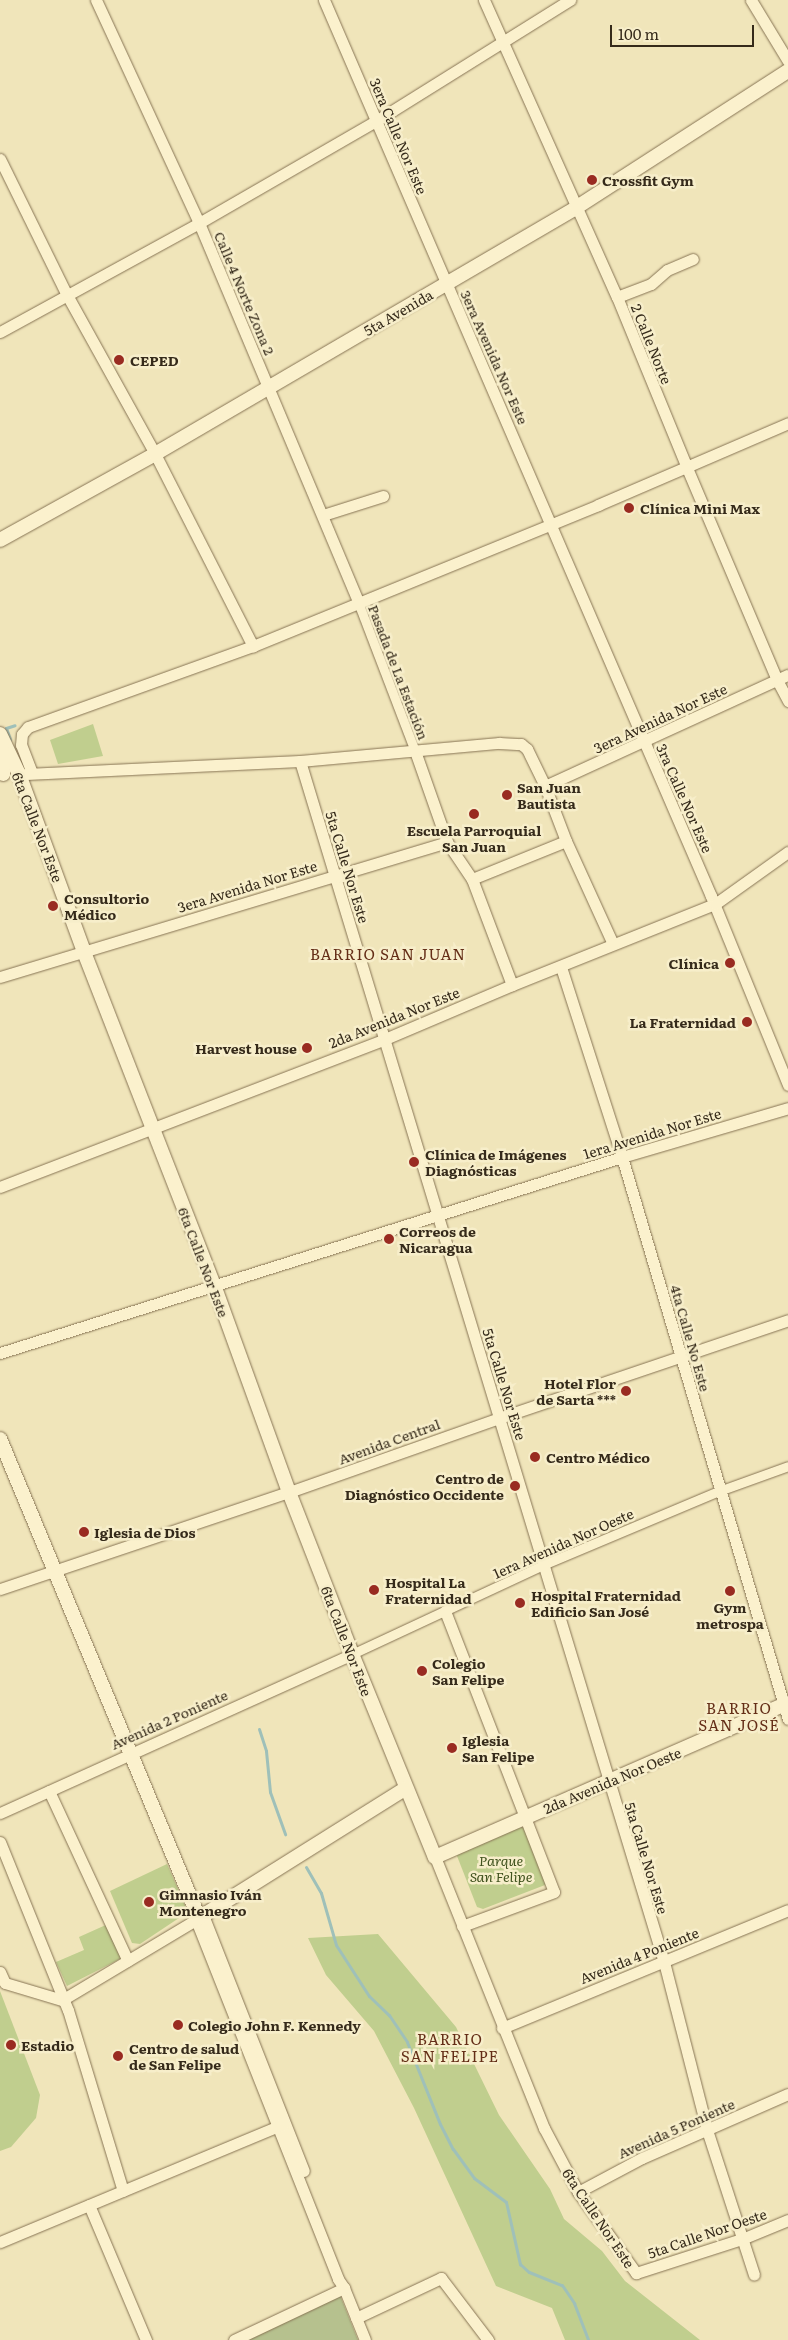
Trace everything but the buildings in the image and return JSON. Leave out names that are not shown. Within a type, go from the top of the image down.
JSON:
[{"type":"street","name":"Calle 4 Norte Zona 2","points":[[96,0],[199,223],[358,602]]},
{"type":"street","name":"3era Calle Nor Este","points":[[324,0],[447,284]]},
{"type":"street","name":"2 Calle Norte","points":[[484,0],[617,297],[687,468],[777,680],[788,701]]},
{"type":"street","points":[[0,332],[199,223],[376,121],[570,0]]},
{"type":"street","points":[[750,0],[788,61]]},
{"type":"street","name":"5ta Avenida","points":[[0,540],[155,454],[577,207],[788,70]]},
{"type":"street","points":[[0,159],[67,295],[155,454],[252,646]]},
{"type":"street","points":[[617,297],[651,284],[667,270],[693,259]]},
{"type":"street","name":"3era Avenida Nor Este","points":[[447,284],[552,524]]},
{"type":"street","points":[[25,774],[21,745],[22,734],[28,727],[252,646],[687,468],[788,423]]},
{"type":"street","points":[[323,515],[383,496]]},
{"type":"street","name":"3ra Calle Nor Este","points":[[552,524],[714,904],[788,1085]]},
{"type":"street","name":"Pasada de La Estación","points":[[358,602],[415,751]]},
{"type":"street","name":"3era Avenida Nor Este","points":[[545,786],[788,675]]},
{"type":"street","name":"6ta Calle Nor Este","points":[[0,735],[25,774],[84,952],[214,1285],[289,1492],[502,2028],[544,2128],[578,2192],[636,2274]]},
{"type":"street","name":"6ta Calle Nor Este","points":[[0,735],[1,774]]},
{"type":"street","points":[[1,774],[300,761],[499,743],[522,744],[527,748],[545,786],[566,841],[613,944]]},
{"type":"street","points":[[415,751],[447,842],[472,879],[512,985]]},
{"type":"street","name":"5ta Calle Nor Este","points":[[300,761],[545,1564],[608,1783],[664,1962],[707,2130],[754,2275]]},
{"type":"street","points":[[472,879],[566,841]]},
{"type":"street","name":"3era Avenida Nor Este","points":[[84,952],[335,874],[447,842]]},
{"type":"street","name":"2da Avenida Nor Este","points":[[0,1187],[385,1039],[512,985],[714,904],[788,852]]},
{"type":"street","points":[[0,977],[84,952]]},
{"type":"street","name":"4ta Calle No Este","points":[[560,967],[622,1156],[719,1491],[786,1704],[788,1719]]},
{"type":"street","name":"1era Avenida Nor Este","points":[[438,1215],[622,1156],[788,1108]]},
{"type":"street","points":[[0,1353],[438,1215]]},
{"type":"street","name":"Avenida Central","points":[[0,1589],[289,1492],[499,1418],[788,1320]]},
{"type":"street","points":[[0,1439],[200,1918],[282,2125],[338,2279],[344,2288],[365,2340]]},
{"type":"street","name":"1era Avenida Nor Oeste","points":[[352,1654],[545,1564],[719,1491],[788,1466]]},
{"type":"street","points":[[445,1611],[554,1892],[462,1926]]},
{"type":"street","name":"Avenida 2 Poniente","points":[[0,1813],[130,1752],[352,1654]]},
{"type":"street","name":"2da Avenida Nor Oeste","points":[[435,1857],[786,1704]]},
{"type":"street","points":[[0,1972],[5,1983],[62,2000],[200,1918],[406,1788]]},
{"type":"street","points":[[49,1791],[128,1961]]},
{"type":"street","points":[[0,1842],[62,2000],[68,2010],[123,2191]]},
{"type":"street","name":"Avenida 4 Poniente","points":[[502,2028],[788,1910]]},
{"type":"street","name":"Avenida 5 Poniente","points":[[578,2192],[642,2158],[788,2094]]},
{"type":"street","points":[[0,2242],[282,2125]]},
{"type":"street","points":[[89,2205],[146,2340]]},
{"type":"street","name":"5ta Calle Nor Oeste","points":[[636,2274],[742,2239],[788,2220]]},
{"type":"street","points":[[356,2318],[441,2278],[488,2340]]},
{"type":"street","points":[[234,2340],[344,2288]]},
{"type":"green space","points":[[93,724],[103,756],[58,764],[50,740]]},
{"type":"green space","name":"Parque San Felipe","points":[[518,1826],[525,1828],[545,1878],[545,1885],[483,1909],[477,1907],[457,1856],[460,1851]]},
{"type":"green space","name":"Gimnasio Iván Montenegro","points":[[167,1864],[188,1912],[140,1944],[132,1943],[110,1891]]},
{"type":"green space","points":[[108,1924],[120,1949],[120,1959],[67,1986],[56,1962],[84,1950],[79,1937]]},
{"type":"green space","points":[[378,1934],[456,2027],[499,2115],[550,2189],[564,2219],[602,2251],[625,2281],[700,2340],[565,2340],[552,2308],[496,2286],[414,2108],[374,2031],[326,1975],[308,1938]]},
{"type":"green space","name":"Estadio","points":[[0,1991],[40,2095],[36,2118],[11,2147],[0,2151]]},
{"type":"green space","points":[[340,2295],[358,2340],[243,2340]]},
{"type":"waterway","points":[[6,728],[15,725]]},
{"type":"waterway","points":[[6,728],[10,739]]},
{"type":"waterway","points":[[259,1729],[266,1751],[270,1792],[285,1834]]},
{"type":"waterway","points":[[306,1867],[321,1893],[336,1945],[369,1996],[389,2015],[407,2042],[440,2124],[453,2149],[474,2178],[506,2202],[520,2264],[529,2272],[562,2285],[574,2303],[588,2340]]},
{"type":"place","name":"Crossfit Gym","points":[[592,180]]},
{"type":"place","name":"CEPED","points":[[119,360]]},
{"type":"place","name":"Clínica Mini Max","points":[[629,508]]},
{"type":"place","name":"San Juan Bautista","points":[[507,795]]},
{"type":"place","name":"Escuela Parroquial San Juan","points":[[474,814]]},
{"type":"place","name":"Consultorio Médico","points":[[53,906]]},
{"type":"place","name":"Clínica","points":[[730,963]]},
{"type":"place","name":"La Fraternidad","points":[[747,1022]]},
{"type":"place","name":"Harvest house","points":[[307,1048]]},
{"type":"place","name":"Clínica de Imágenes Diagnósticas","points":[[414,1162]]},
{"type":"place","name":"Correos de Nicaragua","points":[[389,1239]]},
{"type":"place","name":"Hotel Flor de Sarta ***","points":[[626,1391]]},
{"type":"place","name":"Centro Médico","points":[[535,1457]]},
{"type":"place","name":"Centro de Diagnóstico Occidente","points":[[515,1486]]},
{"type":"place","name":"Iglesia de Dios","points":[[84,1532]]},
{"type":"place","name":"Hospital La Fraternidad","points":[[374,1590]]},
{"type":"place","name":"Gym metrospa","points":[[730,1591]]},
{"type":"place","name":"Hospital Fraternidad Edificio San José","points":[[520,1603]]},
{"type":"place","name":"Colegio San Felipe","points":[[422,1671]]},
{"type":"place","name":"Iglesia San Felipe","points":[[452,1748]]},
{"type":"place","name":"Gimnasio Iván Montenegro","points":[[149,1902]]},
{"type":"place","name":"Colegio John F. Kennedy","points":[[178,2025]]},
{"type":"place","name":"Estadio","points":[[11,2045]]},
{"type":"place","name":"Centro de salud de San Felipe","points":[[118,2056]]},
{"type":"district","name":"BARRIO SAN JUAN","points":[[388,954]]},
{"type":"district","name":"BARRIO SAN JOSÉ","points":[[739,1716]]},
{"type":"district","name":"BARRIO SAN FELIPE","points":[[450,2046]]}]
